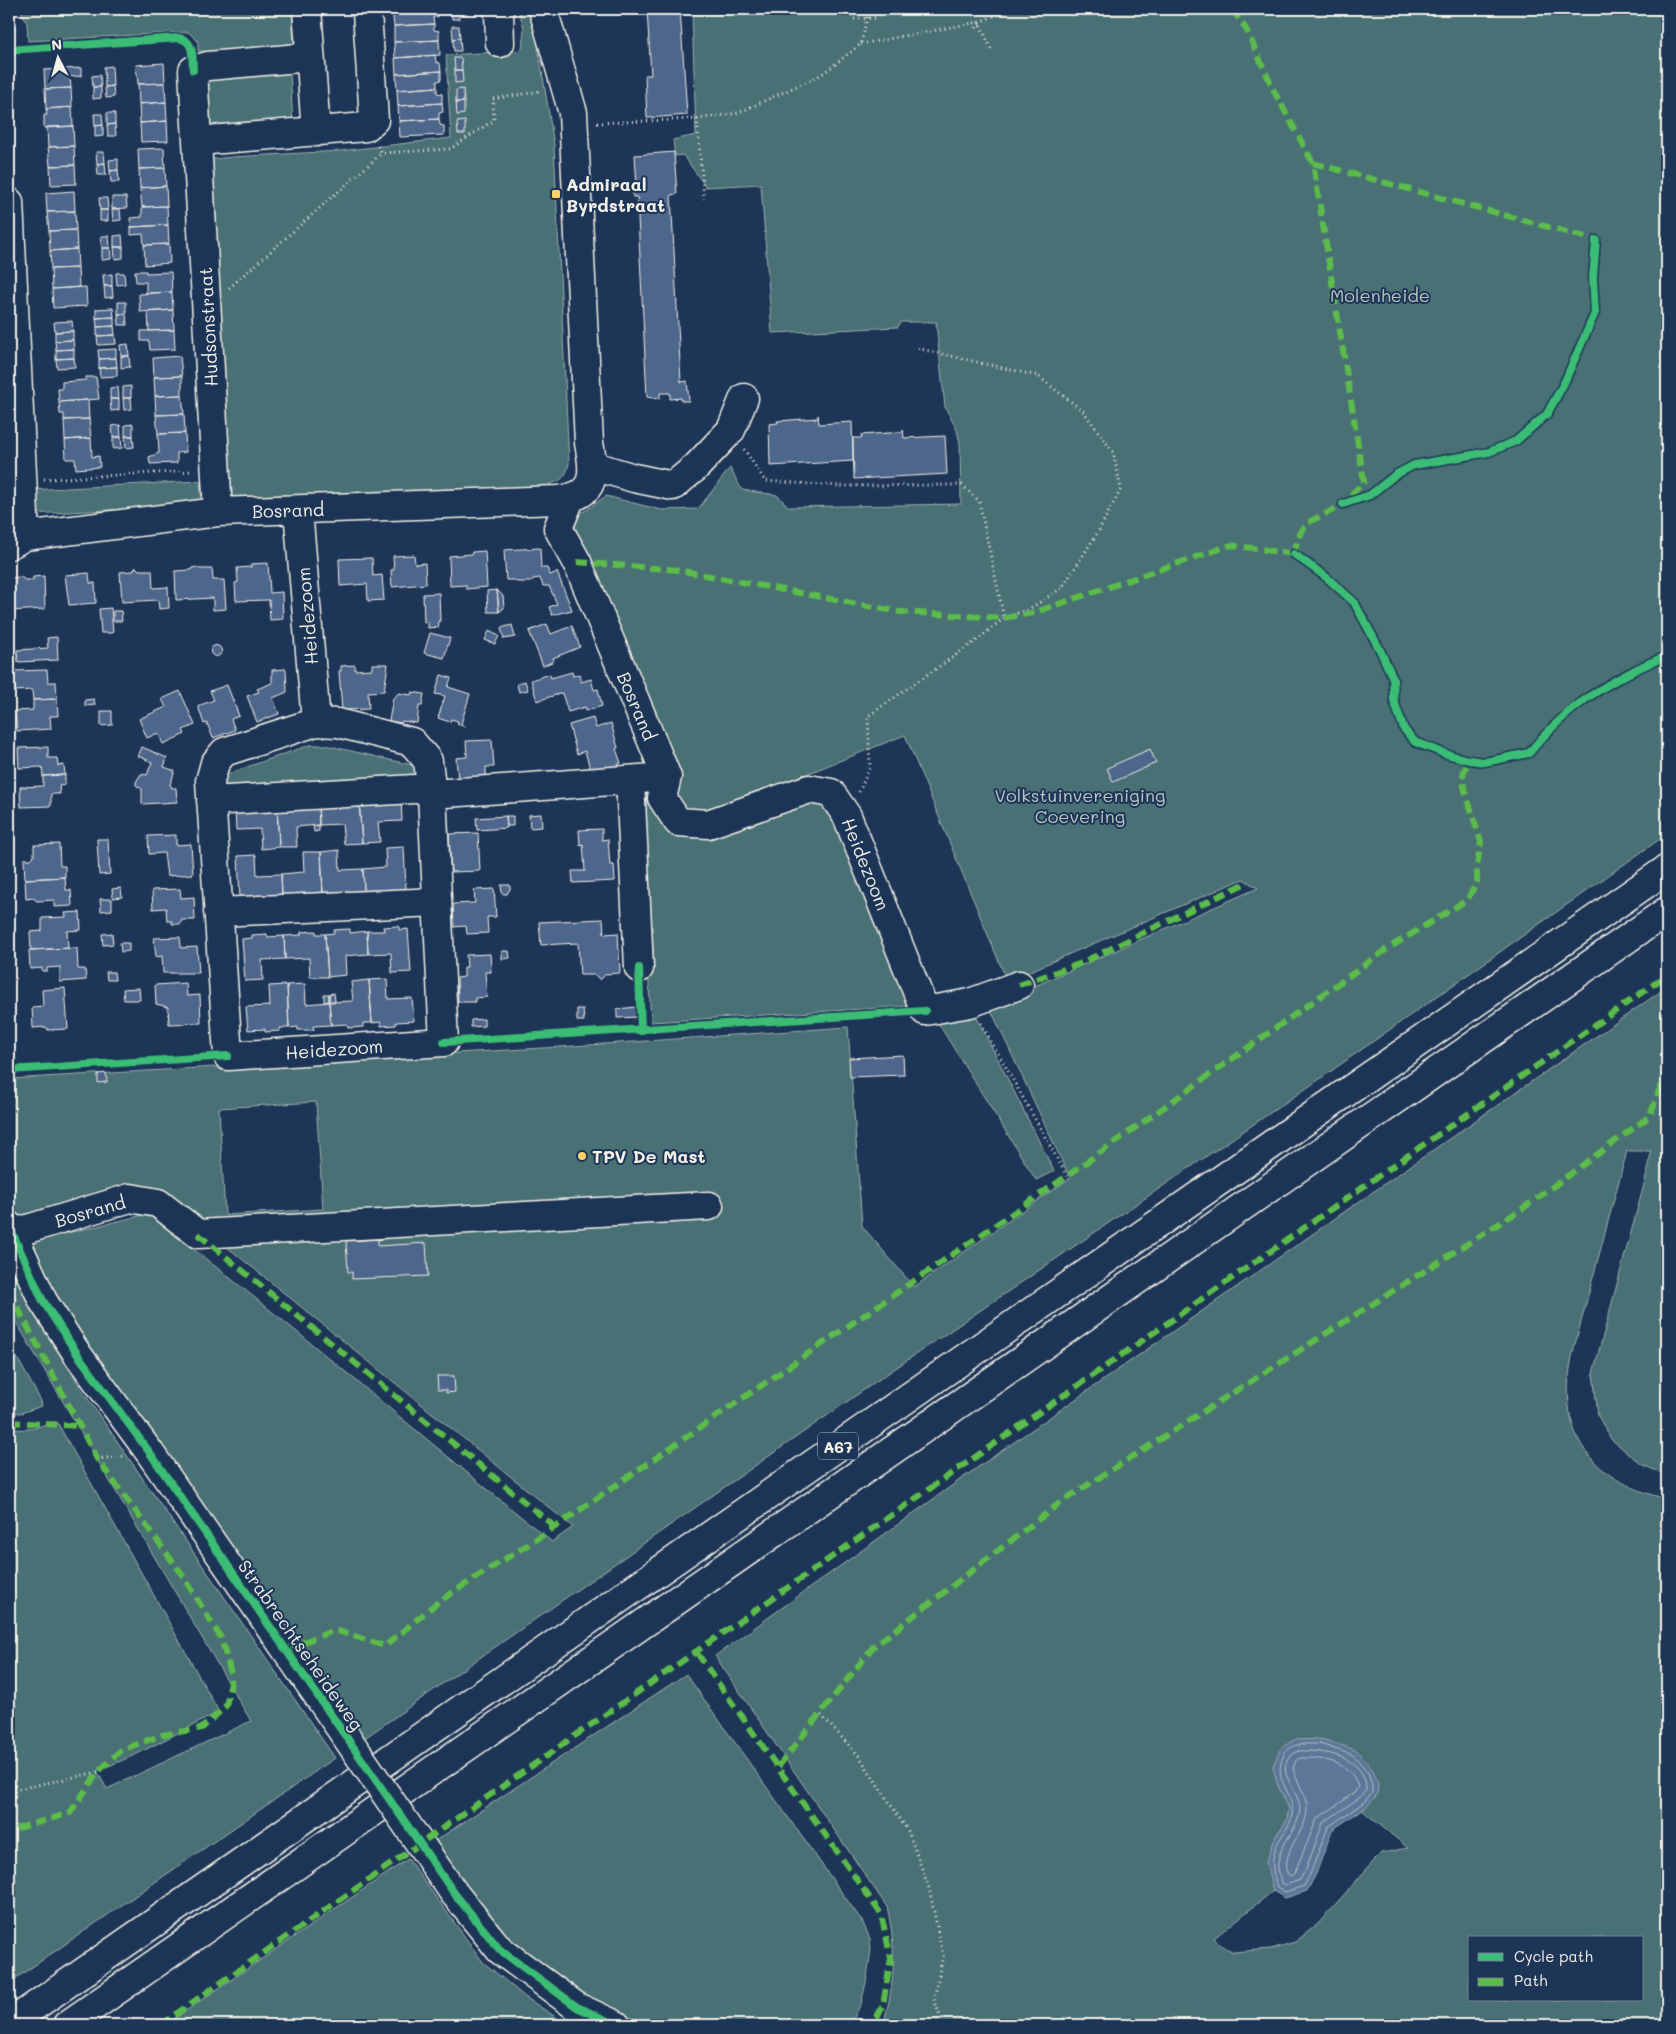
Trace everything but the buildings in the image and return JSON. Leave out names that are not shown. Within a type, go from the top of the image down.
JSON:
[{"type":"main road","points":[[307,9],[316,132]]},
{"type":"main road","points":[[499,9],[500,43]]},
{"type":"main road","points":[[543,9],[568,91],[573,123],[590,443],[594,466],[634,478],[673,486],[696,467],[731,430],[744,398]]},
{"type":"main road","points":[[198,141],[366,127],[374,120],[367,12]]},
{"type":"main road","name":"Hudsonstraat","points":[[218,512],[193,70],[208,66],[310,57]]},
{"type":"main road","points":[[9,202],[23,480],[17,540]]},
{"type":"main road","name":"Bosrand","points":[[17,540],[218,512],[570,499],[588,487],[593,476],[594,466]]},
{"type":"main road","name":"Bosrand","points":[[570,499],[558,528],[577,562],[667,776]]},
{"type":"main road","name":"Heidezoom","points":[[298,510],[316,722]]},
{"type":"main road","name":"Heidezoom","points":[[316,722],[338,723],[412,742],[428,761],[432,791],[444,1042],[228,1056],[210,780],[215,763],[224,752],[316,722]]},
{"type":"main road","points":[[211,801],[432,791],[630,780],[667,776]]},
{"type":"main road","name":"Heidezoom","points":[[667,776],[662,798],[678,822],[708,824],[809,789],[831,792],[847,816],[926,1011],[970,1003],[1019,984]]},
{"type":"main road","points":[[630,780],[639,968]]},
{"type":"main road","name":"A67","points":[[9,2024],[1667,869]]},
{"type":"main road","points":[[218,912],[437,902]]},
{"type":"main road","name":"A67","points":[[67,2025],[1667,911]]},
{"type":"main road","name":"Bosrand","points":[[10,1230],[130,1198],[158,1203],[198,1234],[709,1206]]},
{"type":"main road","name":"Strabrechtseheideweg","points":[[10,1230],[43,1301],[78,1354],[150,1453],[454,1893],[500,1950],[577,2008],[616,2025]]},
{"type":"path","points":[[9,9],[9,29]]},
{"type":"path","points":[[861,44],[867,18],[866,9]]},
{"type":"path","points":[[573,123],[696,119],[738,113],[821,75],[861,44],[979,22],[1011,9]]},
{"type":"path","points":[[854,19],[876,18]]},
{"type":"path","points":[[976,28],[979,22]]},
{"type":"path","points":[[979,22],[991,49]]},
{"type":"path","points":[[207,308],[382,153],[450,150],[494,120],[493,99],[552,89]]},
{"type":"path","points":[[696,119],[704,199]]},
{"type":"path","points":[[366,127],[382,153]]},
{"type":"path","points":[[847,816],[870,767],[868,716],[976,641],[1004,618],[1028,609],[1062,588],[1098,532],[1121,489],[1112,452],[1084,412],[1038,376],[916,348]]},
{"type":"path","points":[[731,430],[765,481],[839,486],[962,485],[979,502],[1004,618]]},
{"type":"path","points":[[23,480],[216,469]]},
{"type":"path","points":[[970,1003],[1067,1176]]},
{"type":"path","points":[[821,1714],[859,1756],[908,1831],[929,1888],[943,1956],[934,2000],[942,2025]]},
{"type":"path","points":[[9,1790],[98,1772]]},
{"type":"green space","points":[[20,9],[292,9],[294,47],[205,56],[205,51],[198,51],[198,41],[188,32],[28,41],[27,23]]},
{"type":"green space","points":[[518,9],[532,9],[554,145],[569,464],[566,473],[559,481],[546,486],[238,501],[230,498],[208,163],[214,159],[232,157],[340,151],[451,138],[446,55],[516,51],[522,49],[524,28]]},
{"type":"green space","points":[[692,9],[1667,9],[1667,834],[1317,1081],[881,1378],[359,1742],[68,1327],[33,1254],[34,1241],[148,1214],[301,1335],[552,1542],[573,1527],[153,1187],[30,1219],[19,1217],[16,1214],[9,1178],[9,1079],[560,1047],[848,1027],[862,1226],[914,1287],[1070,1178],[989,1006],[1258,888],[1243,879],[1007,981],[905,735],[698,817],[681,809],[668,789],[572,518],[576,512],[585,511],[606,496],[661,510],[698,509],[730,468],[742,490],[777,495],[789,507],[961,504],[960,443],[957,430],[945,407],[937,322],[901,322],[898,327],[772,333],[761,184],[706,187],[683,155],[675,156],[673,140],[696,135]],"holes":[[[316,1102],[323,1209],[225,1215],[219,1108]]]},
{"type":"green space","points":[[290,72],[293,125],[209,131],[202,79]]},
{"type":"green space","points":[[200,481],[202,505],[31,514],[30,490]]},
{"type":"green space","points":[[310,745],[325,745],[416,766],[420,775],[224,790],[222,778],[227,774]]},
{"type":"green space","points":[[806,793],[828,802],[912,1006],[651,1022],[648,965],[654,964],[643,797],[651,796],[673,828]]},
{"type":"green space","points":[[1667,987],[1667,1476],[1641,1464],[1611,1439],[1598,1416],[1593,1373],[1649,1166],[1651,1151],[1627,1151],[1574,1348],[1569,1377],[1569,1403],[1573,1427],[1583,1447],[1597,1464],[1615,1479],[1639,1490],[1667,1499],[1667,2025],[883,2025],[890,1995],[893,1966],[892,1938],[887,1907],[715,1656],[964,1477]],"holes":[[[1277,1783],[1366,1807],[1362,1810],[1408,1848],[1381,1853],[1318,1924],[1295,1942],[1271,1949],[1233,1952],[1218,1943],[1214,1938],[1273,1891],[1276,1836],[1287,1820],[1289,1808]]]},
{"type":"green space","points":[[974,1012],[1054,1171],[1036,1180],[938,1023]]},
{"type":"green space","points":[[9,1256],[36,1314],[84,1393],[335,1758],[9,1983],[9,1428],[31,1429],[57,1422],[219,1712],[137,1754],[97,1771],[107,1789],[251,1721],[9,1310]]},
{"type":"green space","points":[[9,1343],[42,1406],[21,1413],[9,1412]]},
{"type":"green space","points":[[686,1674],[862,1921],[870,1939],[871,1950],[861,2004],[850,2025],[653,2025],[629,2017],[569,1986],[519,1954],[432,1843]]},
{"type":"green space","points":[[408,1859],[483,1962],[525,1997],[568,2025],[165,2025]]},
{"type":"water","points":[[1321,1739],[1356,1750],[1373,1770],[1378,1784],[1377,1795],[1366,1807],[1332,1830],[1316,1874],[1307,1891],[1285,1898],[1273,1891],[1266,1862],[1276,1836],[1287,1820],[1289,1808],[1277,1783],[1273,1766],[1281,1748],[1294,1740]]},
{"type":"marked path","points":[[1232,9],[1246,29],[1274,91],[1313,163],[1364,482],[1346,500]]},
{"type":"marked path","points":[[1313,163],[1596,240],[1596,244]]},
{"type":"marked path","points":[[1294,554],[1298,537],[1307,523],[1347,503]]},
{"type":"marked path","points":[[577,562],[678,570],[900,612],[1004,618],[1033,613],[1231,545],[1294,554],[1297,557]]},
{"type":"marked path","points":[[286,1649],[335,1630],[385,1646],[438,1602],[555,1527],[1067,1176],[1387,949],[1467,900],[1477,882],[1477,866],[1481,842],[1464,787],[1463,774],[1469,760]]},
{"type":"marked path","points":[[1019,985],[1079,964],[1246,883]]},
{"type":"marked path","points":[[160,2025],[1667,975]]},
{"type":"marked path","points":[[778,1767],[873,1647],[1061,1502],[1522,1209],[1650,1116],[1667,1068]]},
{"type":"marked path","points":[[198,1234],[555,1527]]},
{"type":"marked path","points":[[9,1291],[97,1459],[179,1570],[221,1638],[232,1677],[226,1706],[202,1728],[162,1735],[121,1750],[98,1772],[70,1813],[9,1831]]},
{"type":"marked path","points":[[9,1422],[79,1426]]},
{"type":"marked path","points":[[697,1653],[881,1914],[891,1958],[883,2005],[873,2025]]},
{"type":"cycle path","points":[[9,50],[179,38],[188,42],[192,50],[193,70]]},
{"type":"cycle path","points":[[1343,504],[1370,495],[1395,475],[1414,465],[1489,452],[1516,441],[1547,414],[1564,383],[1595,313],[1593,278],[1596,240]]},
{"type":"cycle path","points":[[1294,554],[1326,577],[1354,602],[1393,678],[1394,701],[1404,729],[1415,742],[1446,754],[1485,762],[1529,753],[1552,727],[1590,696],[1635,670],[1667,657]]},
{"type":"cycle path","points":[[639,968],[641,1031]]},
{"type":"cycle path","points":[[444,1042],[925,1011]]},
{"type":"cycle path","points":[[9,1070],[228,1056]]},
{"type":"cycle path","points":[[9,1226],[43,1301],[78,1355],[150,1453],[454,1893],[500,1950],[577,2007],[616,2025]]},
{"type":"place","name":"Admiraal Byrdstraat","points":[[556,194]]},
{"type":"place","name":"TPV De Mast","points":[[582,1156]]},
{"type":"park label","name":"Molenheide","points":[[1380,295]]},
{"type":"park label","name":"Volkstuinvereniging Coevering","points":[[1080,805]]}]
